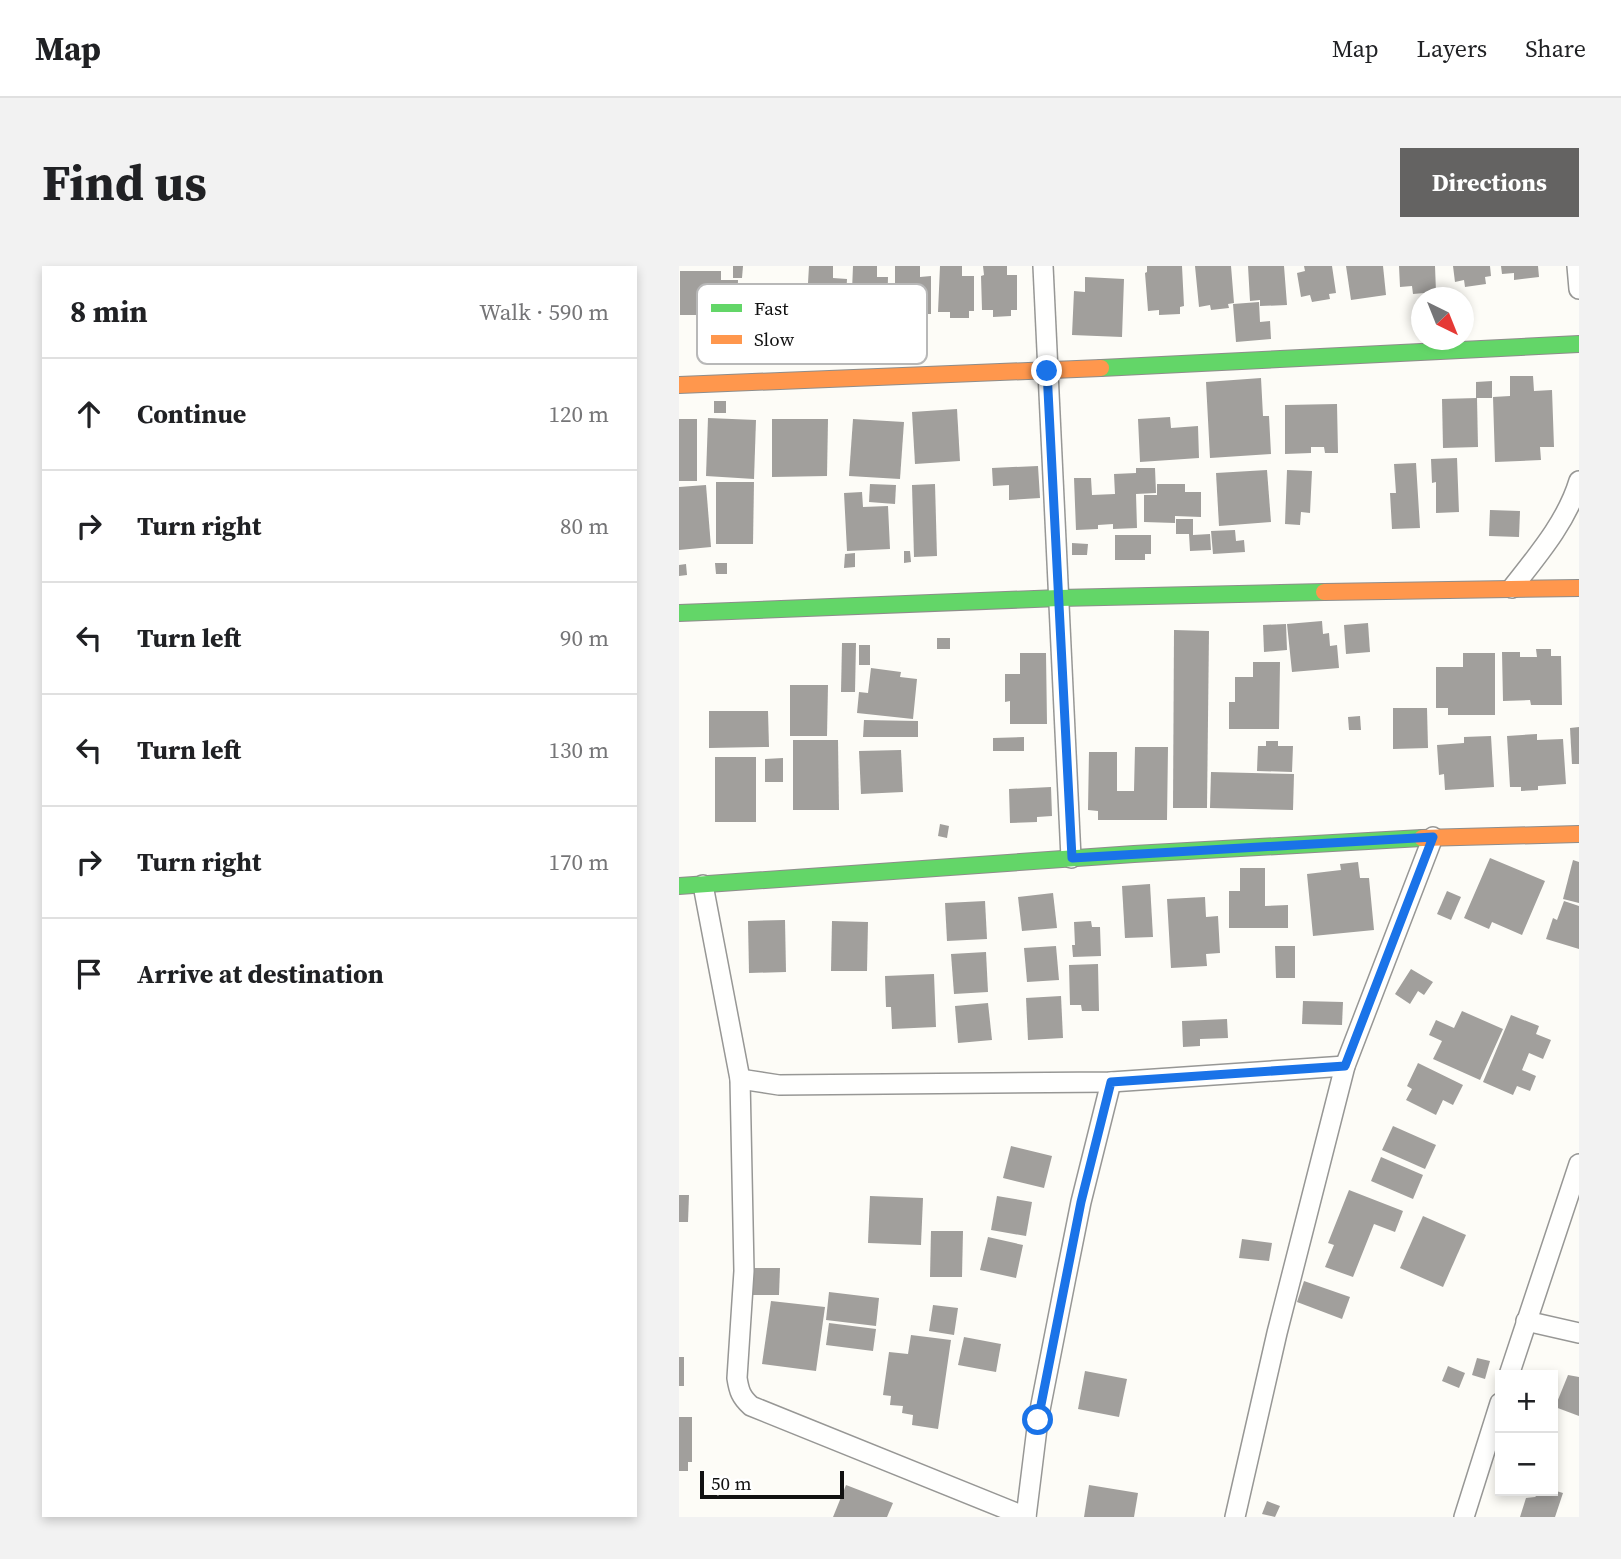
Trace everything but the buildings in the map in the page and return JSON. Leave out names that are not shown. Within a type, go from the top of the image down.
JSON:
[{"type":"street","points":[[1043,266],[1072,858]]},
{"type":"street","points":[[1577,266],[1579,289]]},
{"type":"street","points":[[679,385],[1047,371],[1579,344]]},
{"type":"street","points":[[1512,588],[1546,544],[1574,497],[1579,481]]},
{"type":"street","points":[[679,613],[1059,598],[1579,588]]},
{"type":"street","points":[[679,886],[1072,858],[1433,837],[1579,834]]},
{"type":"street","points":[[1235,1517],[1277,1333],[1345,1066],[1433,837]]},
{"type":"street","points":[[703,885],[740,1079],[744,1271],[737,1378],[739,1392],[751,1406],[1026,1517],[1038,1420],[1081,1202],[1111,1082]]},
{"type":"street","points":[[740,1079],[779,1085],[1111,1082],[1345,1066]]},
{"type":"street","points":[[1511,1370],[1579,1164]]},
{"type":"street","points":[[1526,1321],[1579,1333]]},
{"type":"street","points":[[1464,1517],[1495,1419]]},
{"type":"traffic: fast","points":[[1101,368],[1579,344]]},
{"type":"traffic: fast","points":[[679,613],[1059,598],[1324,592]]},
{"type":"traffic: fast","points":[[679,886],[1134,854],[1422,838]]},
{"type":"traffic: slow","points":[[679,385],[1101,368]]},
{"type":"traffic: slow","points":[[1324,592],[1579,588]]},
{"type":"traffic: slow","points":[[1422,838],[1579,834]]},
{"type":"route","points":[[1038,1420],[1081,1202],[1111,1082],[1345,1066],[1433,837],[1072,858],[1047,371]]}]
